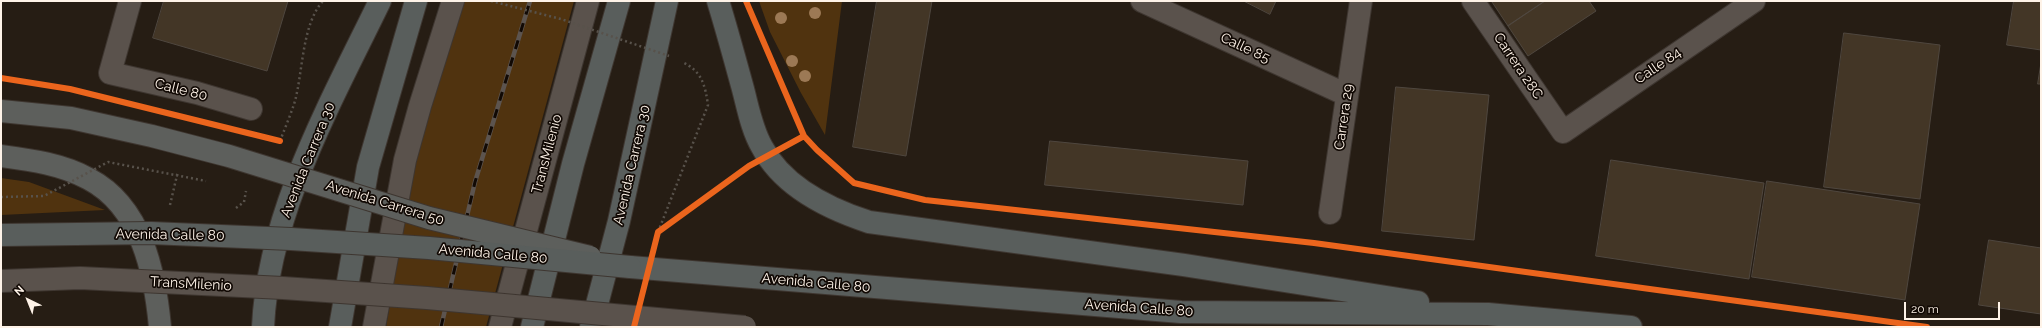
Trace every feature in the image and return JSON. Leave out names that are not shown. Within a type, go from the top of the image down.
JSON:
[{"type":"highway","name":"Avenida Carrera 30","points":[[263,327],[264,305],[270,266],[292,194],[324,117],[380,1]]},
{"type":"highway","points":[[340,327],[368,167],[416,1]]},
{"type":"highway","points":[[532,327],[574,164],[619,1]]},
{"type":"highway","name":"Avenida Carrera 30","points":[[590,327],[619,221],[667,1]]},
{"type":"highway","points":[[718,1],[749,112],[762,147],[779,169],[792,182],[808,195],[840,213],[869,222],[1184,265],[1488,314]]},
{"type":"highway","name":"Avenida Calle 80","points":[[1,235],[151,233],[291,239],[430,248],[630,267],[1015,300],[1181,312],[1488,314],[1631,327]]},
{"type":"main road","name":"Avenida Carrera 50","points":[[1,111],[71,118],[152,136],[229,156],[429,218],[630,267]]},
{"type":"main road","points":[[1,156],[42,162],[67,170],[104,188],[115,199],[132,222],[146,251],[157,291],[160,327]]},
{"type":"street","name":"Calle 80","points":[[130,1],[110,73],[197,93],[251,109]]},
{"type":"street","points":[[374,327],[405,160],[420,106],[453,1]]},
{"type":"street","name":"TransMilenio","points":[[500,327],[588,1]]},
{"type":"street","name":"Calle 85","points":[[1142,1],[1347,95]]},
{"type":"street","name":"Carrera 29","points":[[1330,213],[1359,10],[1368,1]]},
{"type":"street","name":"Carrera 28C","points":[[1473,1],[1563,132]]},
{"type":"street","name":"Calle 84","points":[[1563,132],[1754,1]]},
{"type":"street","name":"TransMilenio","points":[[1,281],[80,278],[283,288],[427,298],[745,327]]},
{"type":"path","points":[[273,140],[280,141],[295,100],[310,26],[318,6],[323,1]]},
{"type":"path","points":[[491,1],[561,20],[675,58]]},
{"type":"path","points":[[657,239],[658,232],[708,105],[705,85],[692,66],[681,61]]},
{"type":"path","points":[[1,197],[44,196],[108,162],[208,182]]},
{"type":"path","points":[[234,210],[244,202],[247,189],[239,188]]},
{"type":"path","points":[[170,206],[176,207]]},
{"type":"path","points":[[658,232],[670,223]]},
{"type":"shaded area","points":[[462,1],[574,1],[486,327],[386,327],[410,185],[438,77]]},
{"type":"shaded area","points":[[759,1],[842,1],[825,135],[801,93],[770,32]]},
{"type":"shaded area","points":[[1,178],[29,182],[105,210],[1,215]]},
{"type":"building","points":[[164,1],[288,1],[267,71],[153,38]]},
{"type":"building","points":[[877,1],[932,1],[906,156],[853,147]]},
{"type":"building","points":[[1244,1],[1276,1],[1270,14]]},
{"type":"building","points":[[1545,1],[1508,26],[1492,2]]},
{"type":"building","points":[[1545,1],[1589,1],[1596,11],[1528,56],[1508,26]]},
{"type":"building","points":[[2014,1],[2041,1],[2041,50],[2007,45]]},
{"type":"building","points":[[1844,33],[1940,45],[1920,199],[1824,187]]},
{"type":"building","points":[[2041,63],[2041,84],[2038,84]]},
{"type":"building","points":[[1396,87],[1489,95],[1474,240],[1382,231]]},
{"type":"building","points":[[1050,141],[1248,161],[1243,205],[1045,185]]},
{"type":"building","points":[[1611,160],[1764,183],[1749,279],[1596,256]]},
{"type":"building","points":[[1767,181],[1920,204],[1905,300],[1752,277]]},
{"type":"building","points":[[1989,240],[2041,248],[2041,314],[1979,305]]},
{"type":"railway","points":[[441,327],[475,182],[530,1]]},
{"type":"cycle path","points":[[746,1],[804,136],[817,150],[854,183],[925,200],[1314,243],[1927,327]]},
{"type":"cycle path","points":[[1,78],[70,89],[280,141]]},
{"type":"cycle path","points":[[634,327],[658,232],[749,166],[804,136]]}]
